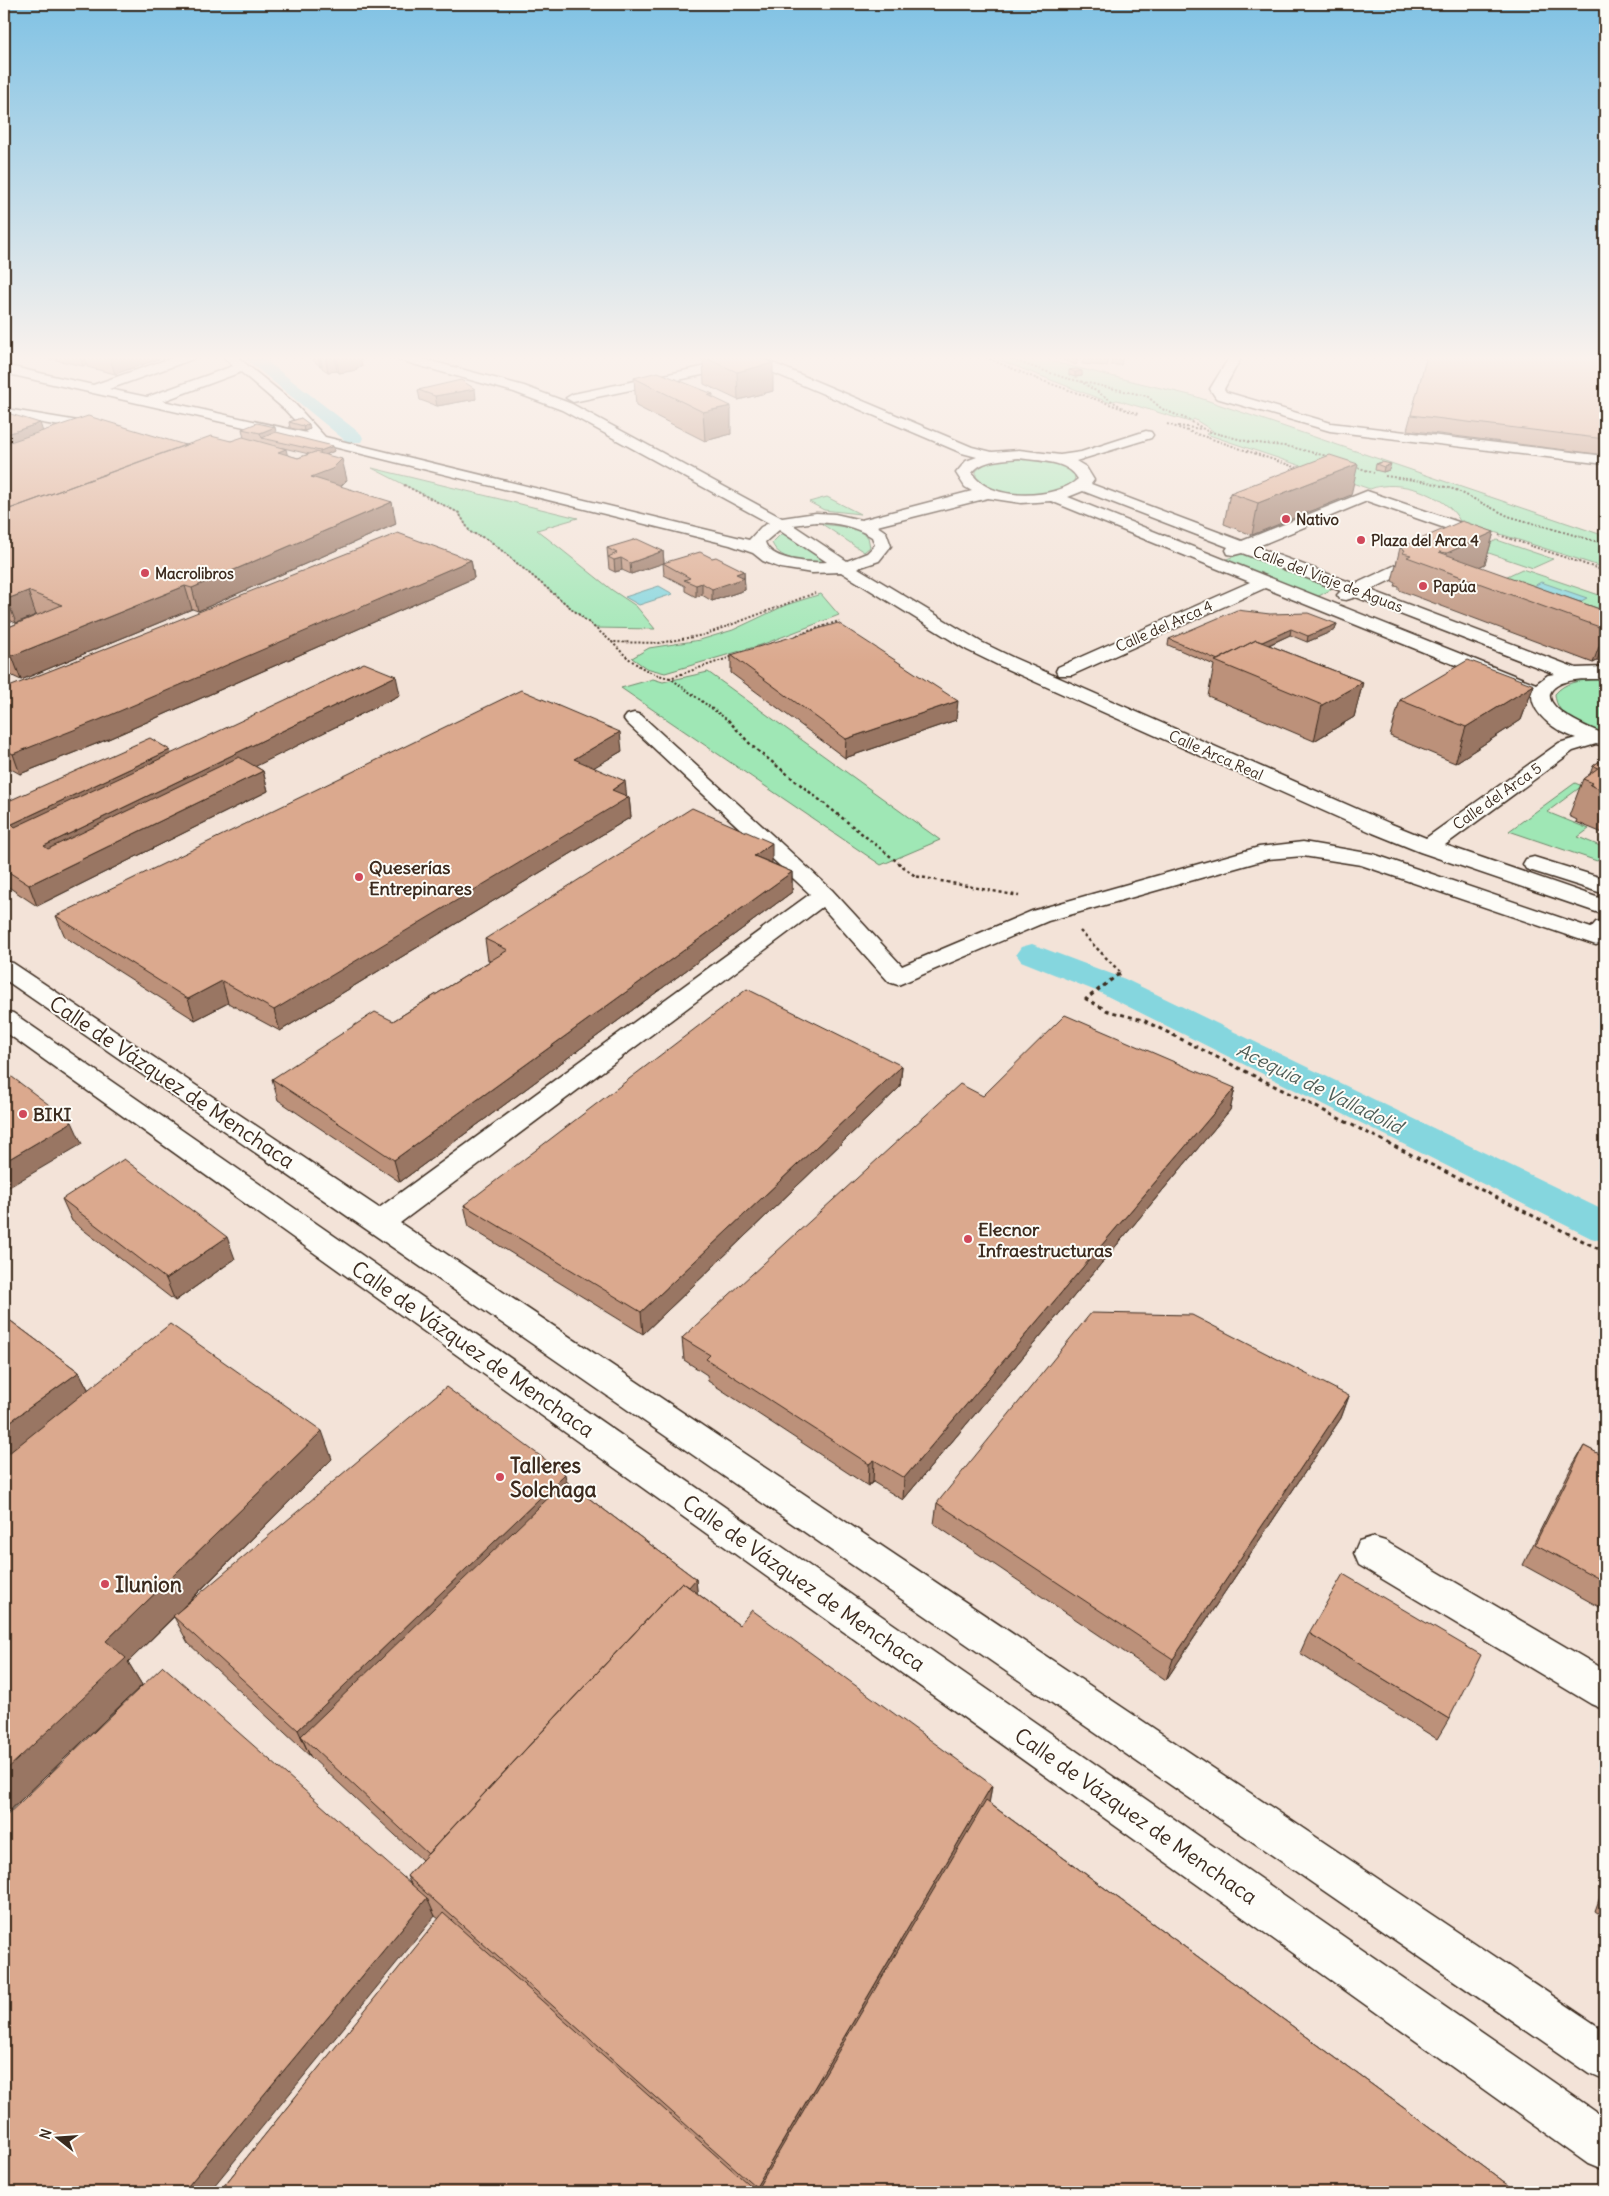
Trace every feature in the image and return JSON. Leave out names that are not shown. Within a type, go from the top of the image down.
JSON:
[{"type":"street","points":[[396,458],[758,545],[769,557],[787,564],[812,568],[852,564],[873,557],[883,546],[880,535],[868,527],[830,518],[798,520],[780,524],[770,528],[758,545]]},
{"type":"street","name":"Calle Arca Real","points":[[664,458],[852,564],[970,625],[1065,670],[1396,816],[1436,841],[1605,887]]},
{"type":"street","points":[[685,458],[798,520]]},
{"type":"street","points":[[976,458],[966,468],[964,473],[976,492]]},
{"type":"street","points":[[1059,458],[1072,460],[1076,458]]},
{"type":"street","points":[[1592,458],[1605,460]]},
{"type":"street","points":[[868,527],[976,492],[1020,498],[1054,497],[1076,490],[1083,486],[1086,480],[1085,475],[1072,460]]},
{"type":"street","name":"Calle del Viaje de Aguas","points":[[1083,486],[1573,674]]},
{"type":"street","points":[[1210,560],[1367,496],[1476,532],[1324,606]]},
{"type":"street","name":"Calle del Viaje de Aguas","points":[[1054,497],[1540,693]]},
{"type":"street","name":"Calle Arca Real","points":[[852,564],[974,646],[1007,662],[1320,802],[1436,841],[1605,908]]},
{"type":"street","name":"Calle del Arca 4","points":[[1065,670],[1264,582]]},
{"type":"street","points":[[1569,738],[1542,705],[1540,693],[1546,684],[1557,678],[1573,674],[1605,673]]},
{"type":"street","points":[[634,719],[824,895],[898,977],[1054,912],[1267,852],[1303,849],[1366,859],[1596,938],[1605,927]]},
{"type":"street","name":"Calle del Arca 5","points":[[1436,841],[1569,738],[1601,740]]},
{"type":"street","points":[[379,1223],[824,895]]},
{"type":"street","name":"Calle de Vázquez de Menchaca","points":[[4,968],[1605,2058]]},
{"type":"street","name":"Calle de Vázquez de Menchaca","points":[[4,1019],[1605,2147]]},
{"type":"street","points":[[1372,1553],[1605,1691]]},
{"type":"path","points":[[1270,458],[1304,470]]},
{"type":"path","points":[[1351,464],[1379,474]]},
{"type":"path","points":[[1382,476],[1428,482],[1456,490],[1508,516],[1605,544]]},
{"type":"path","points":[[398,481],[459,513],[470,532],[489,540],[612,642],[638,669],[652,675],[670,678],[726,719],[752,746],[915,876],[1018,896],[1070,921],[1121,972],[1086,999],[1108,1011],[1143,1020],[1605,1252]]},
{"type":"path","points":[[1495,534],[1605,571]]},
{"type":"path","points":[[612,642],[666,642],[706,634],[815,593]]},
{"type":"path","points":[[792,637],[839,621]]},
{"type":"path","points":[[670,678],[736,656]]},
{"type":"green space","points":[[1279,458],[1377,458],[1605,536],[1605,568],[1460,521],[1444,503],[1420,491],[1394,486],[1381,486],[1370,489]]},
{"type":"green space","points":[[1041,459],[1057,463],[1064,466],[1075,476],[1074,482],[1064,488],[1051,492],[1024,495],[996,490],[985,485],[976,477],[976,471],[980,467],[990,462]]},
{"type":"green space","points":[[372,468],[578,518],[537,530],[612,590],[636,606],[655,629],[595,628],[489,540],[470,532],[459,513]]},
{"type":"green space","points":[[827,497],[860,514],[824,510],[809,502]]},
{"type":"green space","points":[[822,524],[854,528],[868,537],[870,547],[864,552]]},
{"type":"green space","points":[[782,533],[826,562],[795,560],[781,554],[772,543]]},
{"type":"green space","points":[[1497,540],[1553,559],[1533,568],[1477,549]]},
{"type":"green space","points":[[1242,553],[1334,588],[1317,597],[1224,560]]},
{"type":"green space","points":[[1522,569],[1605,597],[1605,608],[1581,622],[1484,587]]},
{"type":"green space","points":[[821,594],[839,615],[761,645],[665,673],[646,668],[632,658],[649,648],[700,640],[733,630],[786,605]]},
{"type":"green space","points":[[708,672],[940,840],[881,865],[621,688],[653,679],[663,682]]},
{"type":"green space","points":[[1605,679],[1605,734],[1589,729],[1566,716],[1560,710],[1555,694],[1563,687],[1577,681]]},
{"type":"green space","points":[[1575,783],[1582,786],[1547,812],[1589,829],[1578,837],[1605,848],[1605,854],[1597,861],[1509,831]]},
{"type":"water","points":[[1541,582],[1587,598],[1572,606],[1527,590]]},
{"type":"water","points":[[659,586],[673,594],[639,605],[625,597]]},
{"type":"building","points":[[4,458],[148,458],[4,511]]},
{"type":"building","name":"Macrolibros","points":[[149,458],[340,458],[342,459],[332,469],[311,477],[392,502],[192,588],[185,586],[12,656],[4,652],[4,629],[62,605],[28,591],[7,599],[4,598],[4,511]]},
{"type":"building","points":[[1321,458],[1341,458],[1358,464],[1258,503],[1230,493]]},
{"type":"building","points":[[1382,462],[1391,464],[1384,467],[1376,464]]},
{"type":"building","points":[[1462,521],[1494,532],[1447,553],[1439,552],[1605,611],[1605,629],[1407,557],[1411,555],[1403,553],[1405,550],[1400,548]]},
{"type":"building","points":[[398,533],[471,560],[99,720],[13,754],[4,749],[4,689]]},
{"type":"building","points":[[637,539],[663,551],[630,563],[621,558],[614,560],[608,557],[617,553],[607,548]]},
{"type":"building","points":[[700,552],[712,558],[716,557],[744,571],[736,574],[745,578],[712,589],[702,583],[696,585],[684,580],[690,578],[663,563]]},
{"type":"building","points":[[1237,610],[1270,614],[1308,613],[1337,624],[1308,636],[1291,629],[1262,642],[1256,640],[1218,660],[1169,639]]},
{"type":"building","points":[[838,623],[958,701],[846,739],[731,655]]},
{"type":"building","points":[[1256,640],[1363,682],[1322,705],[1215,661]]},
{"type":"building","points":[[1468,660],[1534,685],[1466,727],[1400,700]]},
{"type":"building","points":[[364,663],[396,676],[44,846],[48,849],[239,757],[263,771],[29,885],[4,869],[4,803],[150,738],[170,750],[12,824],[15,827]]},
{"type":"building","name":"Queserías Entrepinares","points":[[521,690],[620,732],[574,759],[625,781],[612,790],[629,797],[274,1010],[222,981],[188,999],[56,916]]},
{"type":"building","points":[[1605,757],[1605,791],[1590,785],[1593,783],[1583,779],[1598,768],[1593,766]]},
{"type":"building","points":[[692,808],[772,843],[754,856],[792,872],[394,1160],[272,1079],[375,1012],[393,1021],[508,950],[485,939]]},
{"type":"building","points":[[747,989],[902,1066],[641,1312],[464,1205]]},
{"type":"building","name":"Elecnor Infraestructuras","points":[[1065,1015],[1235,1088],[904,1478],[874,1460],[869,1464],[706,1359],[710,1355],[682,1338],[960,1084],[983,1096]]},
{"type":"building","points":[[4,1071],[72,1122],[4,1162]]},
{"type":"building","points":[[124,1159],[227,1237],[166,1279],[62,1199]]},
{"type":"building","points":[[1091,1313],[1192,1315],[1349,1396],[1173,1659],[937,1503]]},
{"type":"building","points":[[4,1316],[79,1372],[4,1426]]},
{"type":"building","name":"Ilunion","points":[[170,1324],[322,1431],[106,1641],[126,1658],[4,1772],[4,1457]]},
{"type":"building","points":[[446,1387],[565,1474],[298,1730],[173,1616]]},
{"type":"building","points":[[1584,1446],[1605,1457],[1605,1582],[1535,1544]]},
{"type":"building","points":[[566,1481],[696,1579],[689,1587],[682,1582],[428,1854],[301,1736]]},
{"type":"building","points":[[1343,1574],[1481,1655],[1449,1719],[1309,1633]]},
{"type":"building","points":[[682,1582],[739,1625],[752,1610],[992,1785],[756,2187],[407,1876]]},
{"type":"building","points":[[163,1666],[427,1898],[183,2192],[4,2192],[4,1818]]},
{"type":"building","points":[[986,1801],[1518,2192],[219,2192],[443,1913],[756,2191]]},
{"type":"waterway","name":"Acequia de Valladolid","points":[[1032,954],[1113,986],[1605,1228]]},
{"type":"place","name":"Nativo","points":[[1286,519]]},
{"type":"place","name":"Plaza del Arca 4","points":[[1361,540]]},
{"type":"place","name":"Macrolibros","points":[[145,573]]},
{"type":"place","name":"Papúa","points":[[1423,586]]},
{"type":"place","name":"Queserías Entrepinares","points":[[359,877]]},
{"type":"place","name":"BIKI","points":[[23,1114]]},
{"type":"place","name":"Elecnor Infraestructuras","points":[[968,1239]]},
{"type":"place","name":"Talleres Solchaga","points":[[500,1477]]},
{"type":"place","name":"Ilunion","points":[[105,1584]]}]
